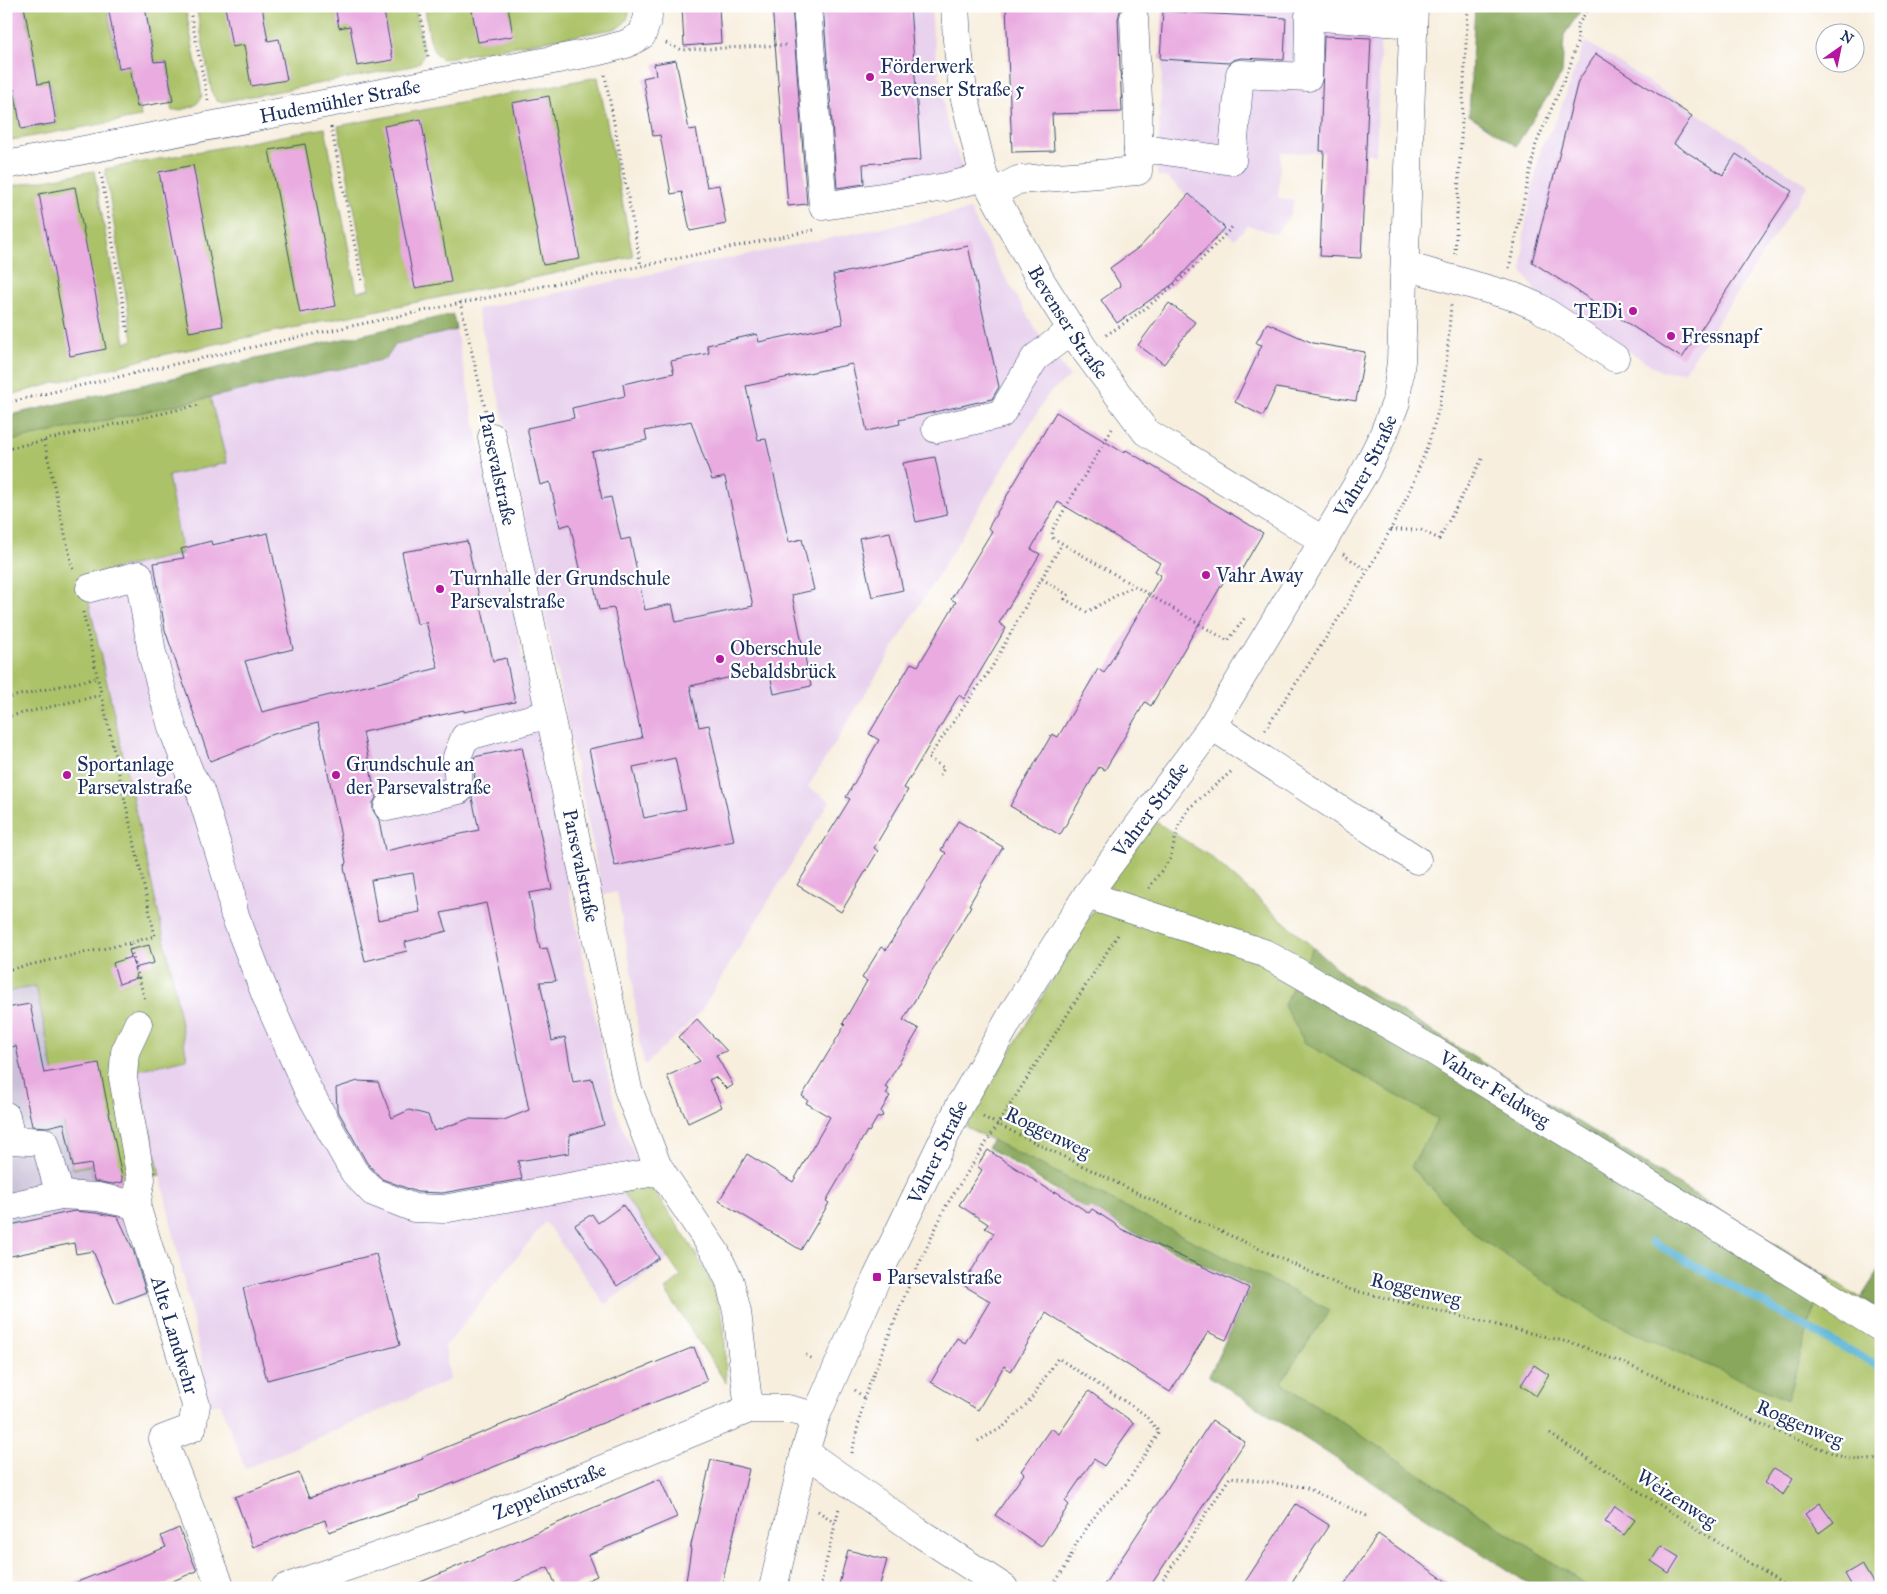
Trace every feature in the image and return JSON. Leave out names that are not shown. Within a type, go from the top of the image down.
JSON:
[{"type":"street","points":[[642,34],[648,17],[647,6]]},
{"type":"street","points":[[807,6],[824,206],[946,187],[1138,171],[1138,100],[1134,18]]},
{"type":"street","name":"Bevenser Straße","points":[[955,6],[963,91],[988,185],[1041,281],[1078,340],[1146,432],[1324,541]]},
{"type":"street","points":[[1138,150],[1159,150],[1232,161],[1240,74],[1308,77],[1309,16],[1414,15]]},
{"type":"street","name":"Vahrer Straße","points":[[773,1588],[805,1452],[816,1416],[876,1277],[960,1105],[1014,1011],[1087,895],[1212,726],[1366,470],[1384,433],[1396,402],[1402,361],[1414,15]]},
{"type":"street","name":"Hudemühler Straße","points":[[6,165],[600,51],[626,44],[642,34]]},
{"type":"street","points":[[1406,266],[1515,296],[1538,307],[1615,358]]},
{"type":"street","points":[[936,429],[1002,414],[1035,358],[1078,340]]},
{"type":"street","name":"Parsevalstraße","points":[[492,437],[628,1089],[661,1170],[716,1253],[730,1282],[737,1312],[748,1408]]},
{"type":"street","points":[[82,591],[139,575],[152,653],[172,727],[190,774],[200,790],[230,888],[234,913],[268,1001],[308,1090],[354,1172],[373,1192],[414,1208],[443,1209],[661,1170]]},
{"type":"street","points":[[388,808],[459,790],[457,757],[466,737],[550,714]]},
{"type":"street","points":[[1212,726],[1417,860]]},
{"type":"street","name":"Vahrer Feldweg","points":[[1087,895],[1264,953],[1434,1051],[1881,1328]]},
{"type":"street","points":[[6,1207],[60,1195],[98,1197],[136,1205],[141,1179],[123,1078],[125,1052],[138,1024]]},
{"type":"street","points":[[8,1133],[44,1142],[60,1195]]},
{"type":"street","name":"Alte Landwehr","points":[[136,1205],[196,1404],[192,1428],[163,1439],[221,1588]]},
{"type":"street","name":"Zeppelinstraße","points":[[284,1588],[454,1530],[748,1408],[788,1409],[816,1416]]},
{"type":"street","points":[[805,1452],[1004,1588]]},
{"type":"path","points":[[189,6],[212,126]]},
{"type":"path","points":[[419,6],[432,83]]},
{"type":"path","points":[[820,1588],[864,1398],[907,1290],[946,1206],[1133,910],[1170,859],[1180,825],[1188,810],[1226,778],[1251,751],[1368,571],[1391,530],[1426,451],[1443,390],[1454,280],[1468,6]]},
{"type":"path","points":[[1515,296],[1507,277],[1536,144],[1570,69],[1578,40],[1577,26],[1590,6]]},
{"type":"path","points":[[642,34],[682,50],[810,44]]},
{"type":"path","points":[[600,51],[641,266]]},
{"type":"path","points":[[326,104],[362,281]]},
{"type":"path","points":[[97,148],[128,333]]},
{"type":"path","points":[[1078,340],[1156,301],[1197,265],[1232,227]]},
{"type":"path","points":[[6,403],[460,302],[817,230]]},
{"type":"path","name":"Parsevalstraße","points":[[460,302],[492,437]]},
{"type":"path","points":[[6,449],[199,405]]},
{"type":"path","points":[[1126,405],[1053,529],[1053,538],[1228,641],[1250,609]]},
{"type":"path","points":[[6,970],[155,936],[97,678],[82,591],[44,441]]},
{"type":"path","points":[[1391,530],[1421,530],[1439,539],[1482,459]]},
{"type":"path","points":[[940,775],[944,768],[928,758],[992,667],[1062,544]]},
{"type":"path","points":[[1041,579],[1068,595],[1065,599],[1087,612],[1133,585]]},
{"type":"path","points":[[6,698],[97,678]]},
{"type":"path","points":[[6,717],[101,695]]},
{"type":"path","points":[[129,943],[145,1002],[138,1024]]},
{"type":"path","name":"Roggenweg","points":[[960,1105],[1152,1200],[1348,1289],[1576,1344],[1652,1375],[1786,1435],[1848,1459],[1881,1460]]},
{"type":"path","points":[[978,1441],[1003,1427],[1029,1402],[1058,1358],[1144,1414],[1159,1432],[1126,1483],[1100,1509],[1076,1542],[1066,1566],[1051,1588]]},
{"type":"path","name":"Weizenweg","points":[[1550,1434],[1789,1588]]},
{"type":"path","points":[[1158,1588],[1230,1478],[1305,1487],[1367,1516]]},
{"type":"shaded area","name":"Förderwerk Bevenser Straße 5","points":[[796,6],[931,6],[933,35],[946,119],[969,188],[812,220]]},
{"type":"shaded area","points":[[1165,6],[1382,6],[1376,154],[1281,152],[1278,197],[1294,201],[1291,213],[1276,234],[1248,225],[1234,239],[1168,178],[1157,176]]},
{"type":"shaded area","points":[[1585,41],[1808,185],[1685,371],[1662,372],[1537,293],[1522,271],[1524,232],[1541,147],[1557,119]]},
{"type":"shaded area","name":"Oberschule Sebaldsbrück","points":[[970,210],[996,261],[1037,332],[1070,377],[1050,392],[808,787],[830,801],[699,1014],[645,1065],[639,1042],[633,981],[617,892],[603,895],[505,423],[477,309]]},
{"type":"shaded area","name":"Grundschule an der Parsevalstraße","points":[[456,330],[599,1037],[618,1116],[638,1163],[620,1189],[669,1259],[605,1304],[545,1222],[445,1347],[450,1380],[245,1469],[220,1403],[210,1406],[205,1375],[137,1070],[187,1059],[172,974],[82,576],[182,554],[167,476],[227,463],[210,397],[385,360],[396,344]]},
{"type":"shaded area","points":[[36,986],[73,1168],[91,1165],[95,1187],[118,1210],[154,1292],[148,1296],[115,1305],[93,1252],[75,1255],[73,1244],[6,1259],[6,992]]},
{"type":"green space","points":[[24,6],[107,6],[118,68],[130,67],[137,107],[140,107],[141,117],[6,141],[6,90],[14,89],[21,129],[57,124],[50,83],[38,84]]},
{"type":"green space","points":[[145,6],[185,6],[202,95],[194,106],[172,111],[170,102],[173,101],[166,61],[154,62]]},
{"type":"green space","points":[[196,6],[415,6],[424,53],[420,62],[412,66],[221,102],[217,101],[212,93]]},
{"type":"green space","points":[[425,6],[630,6],[626,20],[614,29],[442,59],[434,51],[431,44]]},
{"type":"green space","points":[[1475,6],[1584,6],[1564,35],[1562,74],[1516,146],[1469,115]]},
{"type":"green space","points":[[598,77],[633,257],[153,357],[6,396],[6,187],[94,171],[125,343],[133,340],[105,169],[325,128],[357,292],[370,289],[338,126]]},
{"type":"green space","points":[[453,314],[456,330],[396,344],[386,359],[6,442],[6,416]]},
{"type":"green space","name":"Sportanlage Parsevalstraße","points":[[205,371],[227,463],[168,476],[182,554],[83,576],[172,974],[187,1059],[137,1070],[160,1175],[95,1187],[91,1165],[73,1169],[36,986],[6,992],[6,416]]},
{"type":"green space","points":[[1153,820],[1211,857],[1351,981],[1861,1298],[1881,1267],[1881,1588],[1591,1588],[1423,1476],[1209,1376],[1251,1287],[1122,1227],[1091,1207],[1088,1210],[988,1147],[992,1140],[966,1127],[1098,902]]},
{"type":"green space","points":[[1313,947],[1351,981],[1830,1279],[1814,1308],[1787,1400],[1599,1317],[1478,1237],[1411,1167],[1438,1119],[1305,1043],[1284,1005]]},
{"type":"green space","points":[[992,1140],[1330,1310],[1281,1382],[1591,1588],[1535,1588],[1209,1376],[1251,1287],[1122,1227],[1091,1207],[1088,1210],[988,1147]]},
{"type":"green space","points":[[648,1183],[693,1249],[711,1285],[723,1321],[726,1383],[665,1290],[681,1277],[620,1189]]},
{"type":"green space","points":[[1881,1267],[1881,1310],[1861,1298]]},
{"type":"building","points":[[6,6],[24,6],[38,84],[49,82],[56,123],[21,129],[14,89],[6,90]]},
{"type":"building","points":[[108,6],[145,6],[154,62],[166,61],[173,101],[137,107],[130,67],[119,69]]},
{"type":"building","points":[[225,6],[262,6],[268,41],[279,39],[287,80],[251,86],[244,45],[232,47]]},
{"type":"building","points":[[335,6],[383,6],[393,60],[357,66],[350,26],[339,28]]},
{"type":"building","points":[[471,6],[508,6],[513,36],[478,42]]},
{"type":"building","points":[[682,6],[719,6],[721,43],[684,46]]},
{"type":"building","points":[[772,6],[792,6],[807,204],[788,206]]},
{"type":"building","points":[[823,6],[910,6],[921,160],[863,164],[864,184],[837,188]]},
{"type":"building","points":[[1006,6],[1124,6],[1120,11],[1118,19],[1122,112],[1052,114],[1054,151],[1012,152]]},
{"type":"building","points":[[1163,11],[1286,18],[1284,60],[1241,58],[1229,63],[1160,59]]},
{"type":"building","points":[[1324,36],[1371,38],[1361,258],[1320,256],[1324,151],[1320,151]]},
{"type":"building","points":[[1596,54],[1692,116],[1674,144],[1723,175],[1736,154],[1792,191],[1682,358],[1532,262],[1578,81]]},
{"type":"building","points":[[676,60],[689,130],[696,129],[707,187],[719,185],[726,224],[690,231],[682,192],[671,194],[660,135],[653,136],[643,78],[656,75],[654,64]]},
{"type":"building","points":[[549,96],[580,259],[543,265],[512,103]]},
{"type":"building","points":[[421,119],[451,282],[415,288],[384,126]]},
{"type":"building","points":[[305,144],[336,306],[300,313],[269,150]]},
{"type":"building","points":[[193,165],[223,326],[189,332],[159,172]]},
{"type":"building","points":[[75,187],[106,349],[70,356],[39,194]]},
{"type":"building","points":[[1189,194],[1225,228],[1173,284],[1117,323],[1101,300],[1121,286],[1110,268],[1141,246]]},
{"type":"building","points":[[968,246],[999,387],[992,399],[899,420],[900,424],[867,431],[852,364],[746,386],[758,440],[766,439],[789,542],[802,539],[814,590],[792,595],[811,686],[774,694],[769,669],[690,686],[699,727],[709,725],[734,841],[615,866],[589,749],[642,738],[614,608],[599,610],[592,575],[582,577],[570,524],[560,527],[550,482],[540,485],[527,428],[574,418],[572,408],[625,396],[623,384],[674,373],[671,361],[709,353],[707,345],[757,334],[759,342],[843,324],[833,275]],"holes":[[[691,421],[712,480],[725,477],[753,606],[676,622],[672,604],[645,610],[630,538],[621,540],[611,497],[602,499],[592,452],[647,440],[645,431]],[[675,758],[686,809],[644,818],[633,767]]]},
{"type":"building","points":[[1169,303],[1195,322],[1164,364],[1138,345]]},
{"type":"building","points":[[1267,323],[1313,343],[1365,352],[1356,401],[1276,388],[1263,416],[1235,402],[1262,345],[1256,343]]},
{"type":"building","points":[[1056,412],[1124,453],[1126,450],[1263,533],[1236,579],[1228,574],[1151,706],[1145,702],[1105,770],[1099,767],[1060,835],[1010,806],[1052,734],[1058,737],[1098,669],[1104,673],[1161,575],[1155,571],[1160,563],[1058,502],[1031,549],[1040,554],[999,623],[1006,628],[964,699],[959,695],[904,788],[908,790],[874,848],[878,851],[841,912],[797,885],[850,799],[846,797],[879,740],[869,734],[911,663],[918,666],[956,602],[951,599],[992,531],[988,528]]},
{"type":"building","points":[[935,457],[947,515],[916,522],[903,463]]},
{"type":"building","points":[[890,532],[903,590],[872,597],[859,538]]},
{"type":"building","points":[[268,533],[293,649],[245,661],[262,712],[438,668],[426,622],[417,624],[402,552],[467,541],[493,661],[506,658],[515,702],[464,712],[464,710],[363,732],[376,798],[373,803],[373,810],[379,820],[385,851],[479,830],[472,798],[475,789],[474,757],[522,747],[552,889],[529,893],[540,949],[547,948],[556,981],[540,982],[552,1041],[565,1037],[573,1082],[592,1079],[604,1125],[570,1135],[569,1153],[518,1161],[522,1179],[442,1193],[417,1192],[382,1179],[367,1163],[337,1109],[336,1088],[358,1081],[378,1082],[392,1118],[409,1110],[428,1115],[434,1131],[468,1119],[504,1120],[529,1110],[486,903],[441,913],[447,931],[405,942],[407,951],[365,961],[344,868],[346,862],[318,723],[266,736],[249,746],[210,761],[165,630],[154,563],[184,558],[181,549],[211,541],[212,545]],"holes":[[[413,873],[420,912],[378,920],[371,880]]]},
{"type":"building","points":[[958,821],[1003,847],[969,905],[971,906],[903,1020],[919,1029],[885,1087],[889,1089],[886,1094],[890,1096],[881,1111],[883,1116],[877,1118],[869,1132],[867,1131],[826,1201],[829,1203],[801,1250],[719,1201],[747,1154],[793,1182],[830,1117],[806,1103],[808,1100],[802,1096],[845,1025],[843,1023],[867,981],[862,978],[881,947],[886,950],[946,853],[941,850]]},
{"type":"building","points":[[149,945],[154,963],[134,968],[137,978],[119,984],[113,963],[131,957],[134,966],[129,950]]},
{"type":"building","points":[[30,1004],[44,1073],[99,1063],[123,1182],[113,1184],[94,1181],[91,1164],[73,1167],[64,1123],[47,1127],[32,1126],[16,1046],[6,1048],[6,1008]]},
{"type":"building","points":[[697,1019],[727,1051],[716,1055],[733,1085],[727,1089],[715,1077],[709,1080],[722,1107],[688,1123],[667,1076],[700,1061],[678,1037]]},
{"type":"building","points":[[988,1150],[1054,1193],[1055,1191],[1089,1213],[1092,1209],[1119,1228],[1249,1288],[1226,1340],[1208,1332],[1170,1392],[1046,1313],[1011,1371],[1004,1366],[978,1410],[931,1382],[957,1338],[965,1343],[990,1301],[963,1285],[994,1233],[985,1228],[988,1224],[959,1205],[982,1170],[977,1166]]},
{"type":"building","points":[[623,1205],[659,1258],[617,1286],[575,1225],[592,1214],[598,1223]]},
{"type":"building","points":[[74,1211],[118,1217],[133,1249],[146,1292],[115,1304],[93,1251],[76,1254],[74,1243],[6,1257],[6,1226]]},
{"type":"building","points":[[376,1254],[400,1345],[267,1380],[243,1288]]},
{"type":"building","points":[[694,1347],[707,1381],[419,1497],[420,1500],[329,1532],[325,1520],[253,1547],[235,1497],[299,1473],[309,1498],[423,1459],[422,1457]]},
{"type":"building","points":[[1534,1365],[1549,1375],[1536,1396],[1521,1385]]},
{"type":"building","points":[[1089,1391],[1134,1423],[1104,1466],[1094,1459],[1065,1501],[1069,1505],[1041,1547],[995,1515],[1024,1474],[1021,1471],[1051,1428],[1059,1434]]},
{"type":"building","points":[[1212,1420],[1245,1442],[1149,1588],[1102,1588]]},
{"type":"building","points":[[711,1460],[749,1469],[721,1588],[685,1588],[690,1549]]},
{"type":"building","points":[[1774,1468],[1793,1479],[1783,1495],[1764,1483]]},
{"type":"building","points":[[660,1479],[677,1517],[588,1555],[597,1576],[570,1588],[557,1588],[548,1567],[501,1588],[407,1588]]},
{"type":"building","points":[[1820,1503],[1834,1522],[1819,1533],[1805,1514]]},
{"type":"building","points":[[1296,1504],[1329,1525],[1288,1588],[1241,1588]]},
{"type":"building","points":[[1615,1506],[1635,1520],[1624,1535],[1605,1522]]},
{"type":"building","points":[[179,1528],[197,1571],[156,1588],[67,1588],[67,1586],[166,1547],[161,1536]]},
{"type":"building","points":[[1378,1534],[1456,1588],[1342,1588]]},
{"type":"building","points":[[1661,1546],[1679,1557],[1669,1573],[1651,1561]]},
{"type":"building","points":[[848,1550],[887,1560],[879,1588],[838,1588]]},
{"type":"building","points":[[1862,1564],[1876,1588],[1853,1588],[1845,1574]]},
{"type":"waterway","points":[[1652,1242],[1881,1368]]},
{"type":"place","name":"Förderwerk Bevenser Straße 5","points":[[870,77]]},
{"type":"place","name":"TEDi","points":[[1633,311]]},
{"type":"place","name":"Fressnapf","points":[[1671,336]]},
{"type":"place","name":"Vahr Away","points":[[1206,575]]},
{"type":"place","name":"Turnhalle der Grundschule Parsevalstraße","points":[[440,589]]},
{"type":"place","name":"Oberschule Sebaldsbrück","points":[[720,659]]},
{"type":"place","name":"Sportanlage Parsevalstraße","points":[[67,775]]},
{"type":"place","name":"Grundschule an der Parsevalstraße","points":[[336,775]]},
{"type":"place","name":"Parsevalstraße","points":[[877,1277]]}]
